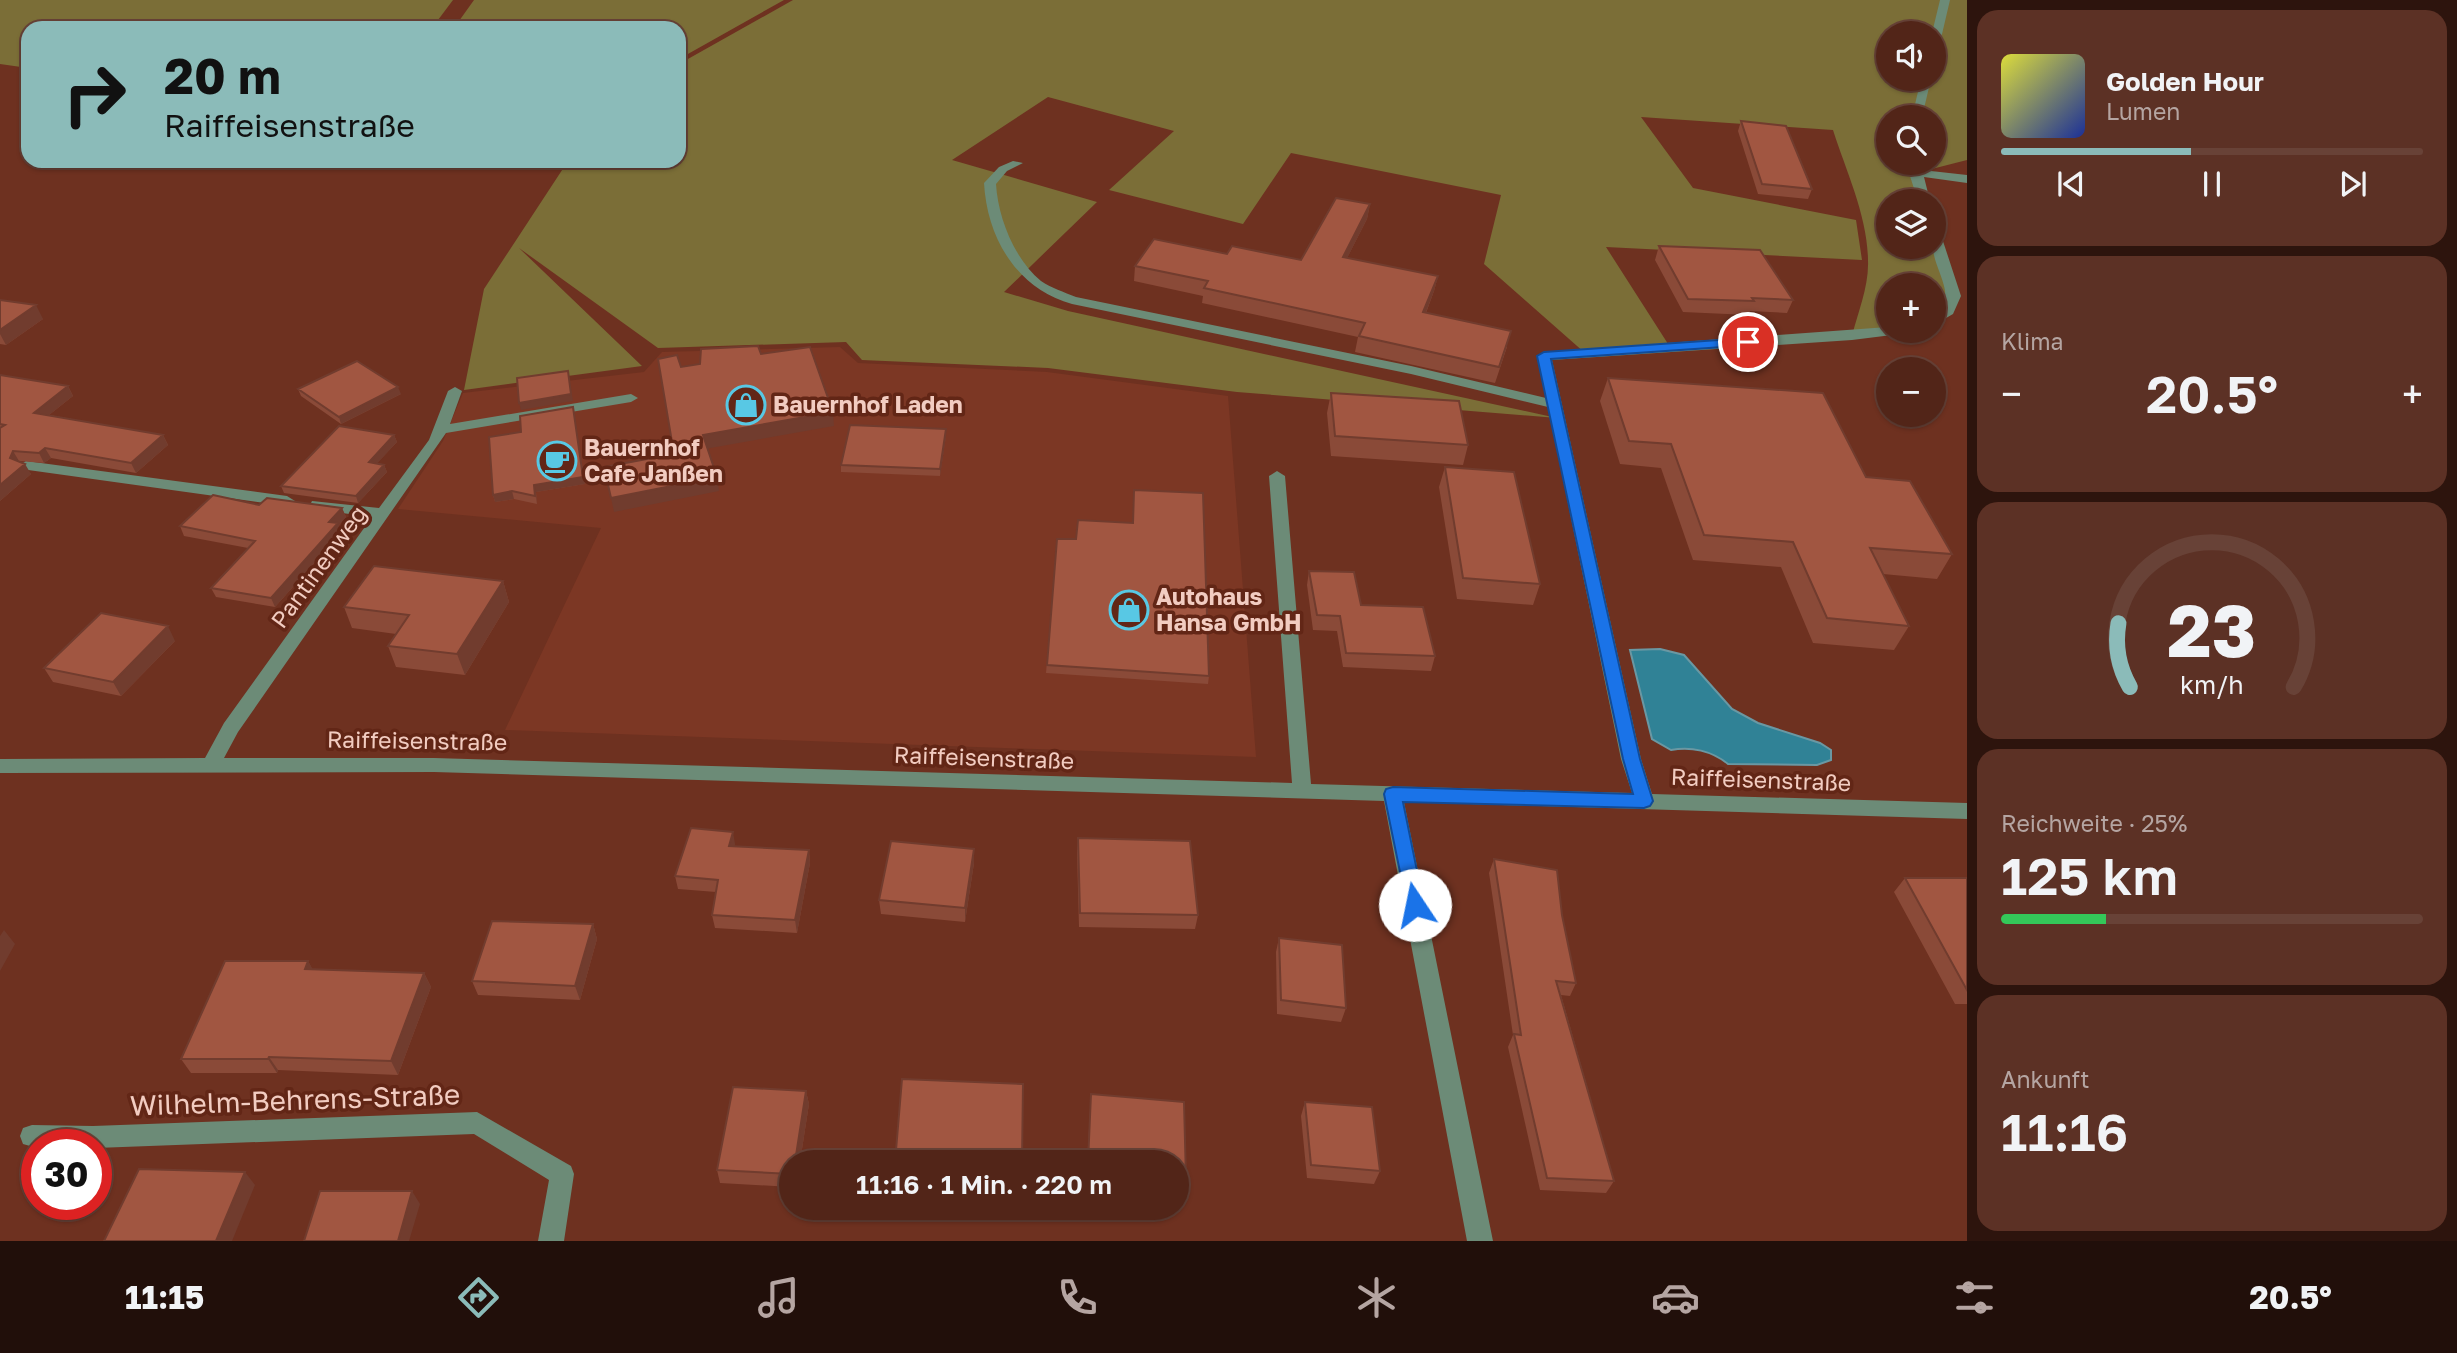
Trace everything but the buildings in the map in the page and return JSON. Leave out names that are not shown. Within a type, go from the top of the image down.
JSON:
[{"type":"street","points":[[1940,21],[1945,0]]},
{"type":"street","points":[[1017,163],[1003,169],[990,183],[990,198],[998,218],[1016,261],[1036,283],[1072,300],[1411,370],[1554,404]]},
{"type":"street","points":[[1946,175],[1967,179]]},
{"type":"street","points":[[1942,259],[1954,296],[1946,312]]},
{"type":"street","points":[[1644,801],[1633,768],[1544,356],[1876,333]]},
{"type":"street","name":"Pantinenweg","points":[[211,765],[231,728],[436,440],[455,391]]},
{"type":"street","points":[[440,430],[631,398]]},
{"type":"street","points":[[26,466],[384,514]]},
{"type":"street","points":[[1278,476],[1302,792]]},
{"type":"street","name":"Raiffeisenstraße","points":[[0,766],[434,765],[1967,811]]},
{"type":"street","points":[[1393,794],[1480,1241]]},
{"type":"street","name":"Wilhelm-Behrens-Straße","points":[[112,1136],[477,1123],[562,1174],[551,1241]]},
{"type":"shaded area","points":[[0,0],[453,0],[437,21],[21,21],[21,67],[0,64]]},
{"type":"shaded area","points":[[474,0],[784,0],[686,55],[686,21],[459,21]]},
{"type":"shaded area","points":[[793,0],[1967,0],[1967,160],[1946,165],[1946,105],[1876,105],[1876,175],[1917,175],[1921,189],[1876,189],[1876,259],[1942,259],[1954,296],[1946,312],[1946,273],[1876,273],[1876,333],[1852,336],[1867,280],[1867,244],[1855,194],[1833,130],[1641,117],[1693,188],[1856,220],[1862,260],[1606,247],[1670,347],[1585,353],[1484,264],[1501,195],[1291,153],[1243,224],[1109,190],[1174,131],[1048,97],[952,160],[1097,202],[1004,292],[1068,311],[1557,418],[1237,392],[1048,368],[862,360],[846,342],[658,348],[519,248],[642,366],[464,390],[484,289],[563,168],[686,168],[686,60]]},
{"type":"shaded area","points":[[840,347],[858,363],[1047,372],[1228,396],[1256,757],[505,730],[601,528],[398,509],[443,441],[463,393],[644,372],[662,352]]},
{"type":"water","points":[[1660,649],[1684,655],[1732,709],[1758,723],[1820,743],[1831,750],[1831,760],[1817,765],[1728,764],[1701,751],[1671,750],[1652,739],[1630,650]]},
{"type":"place","name":"Bauernhof Laden","points":[[746,405]]},
{"type":"place","name":"Bauernhof Cafe Janßen","points":[[557,461]]},
{"type":"place","name":"Autohaus Hansa GmbH","points":[[1129,610]]},
{"type":"route","points":[[1415,905],[1393,794],[1644,801],[1631,759],[1544,356],[1748,342]]}]
